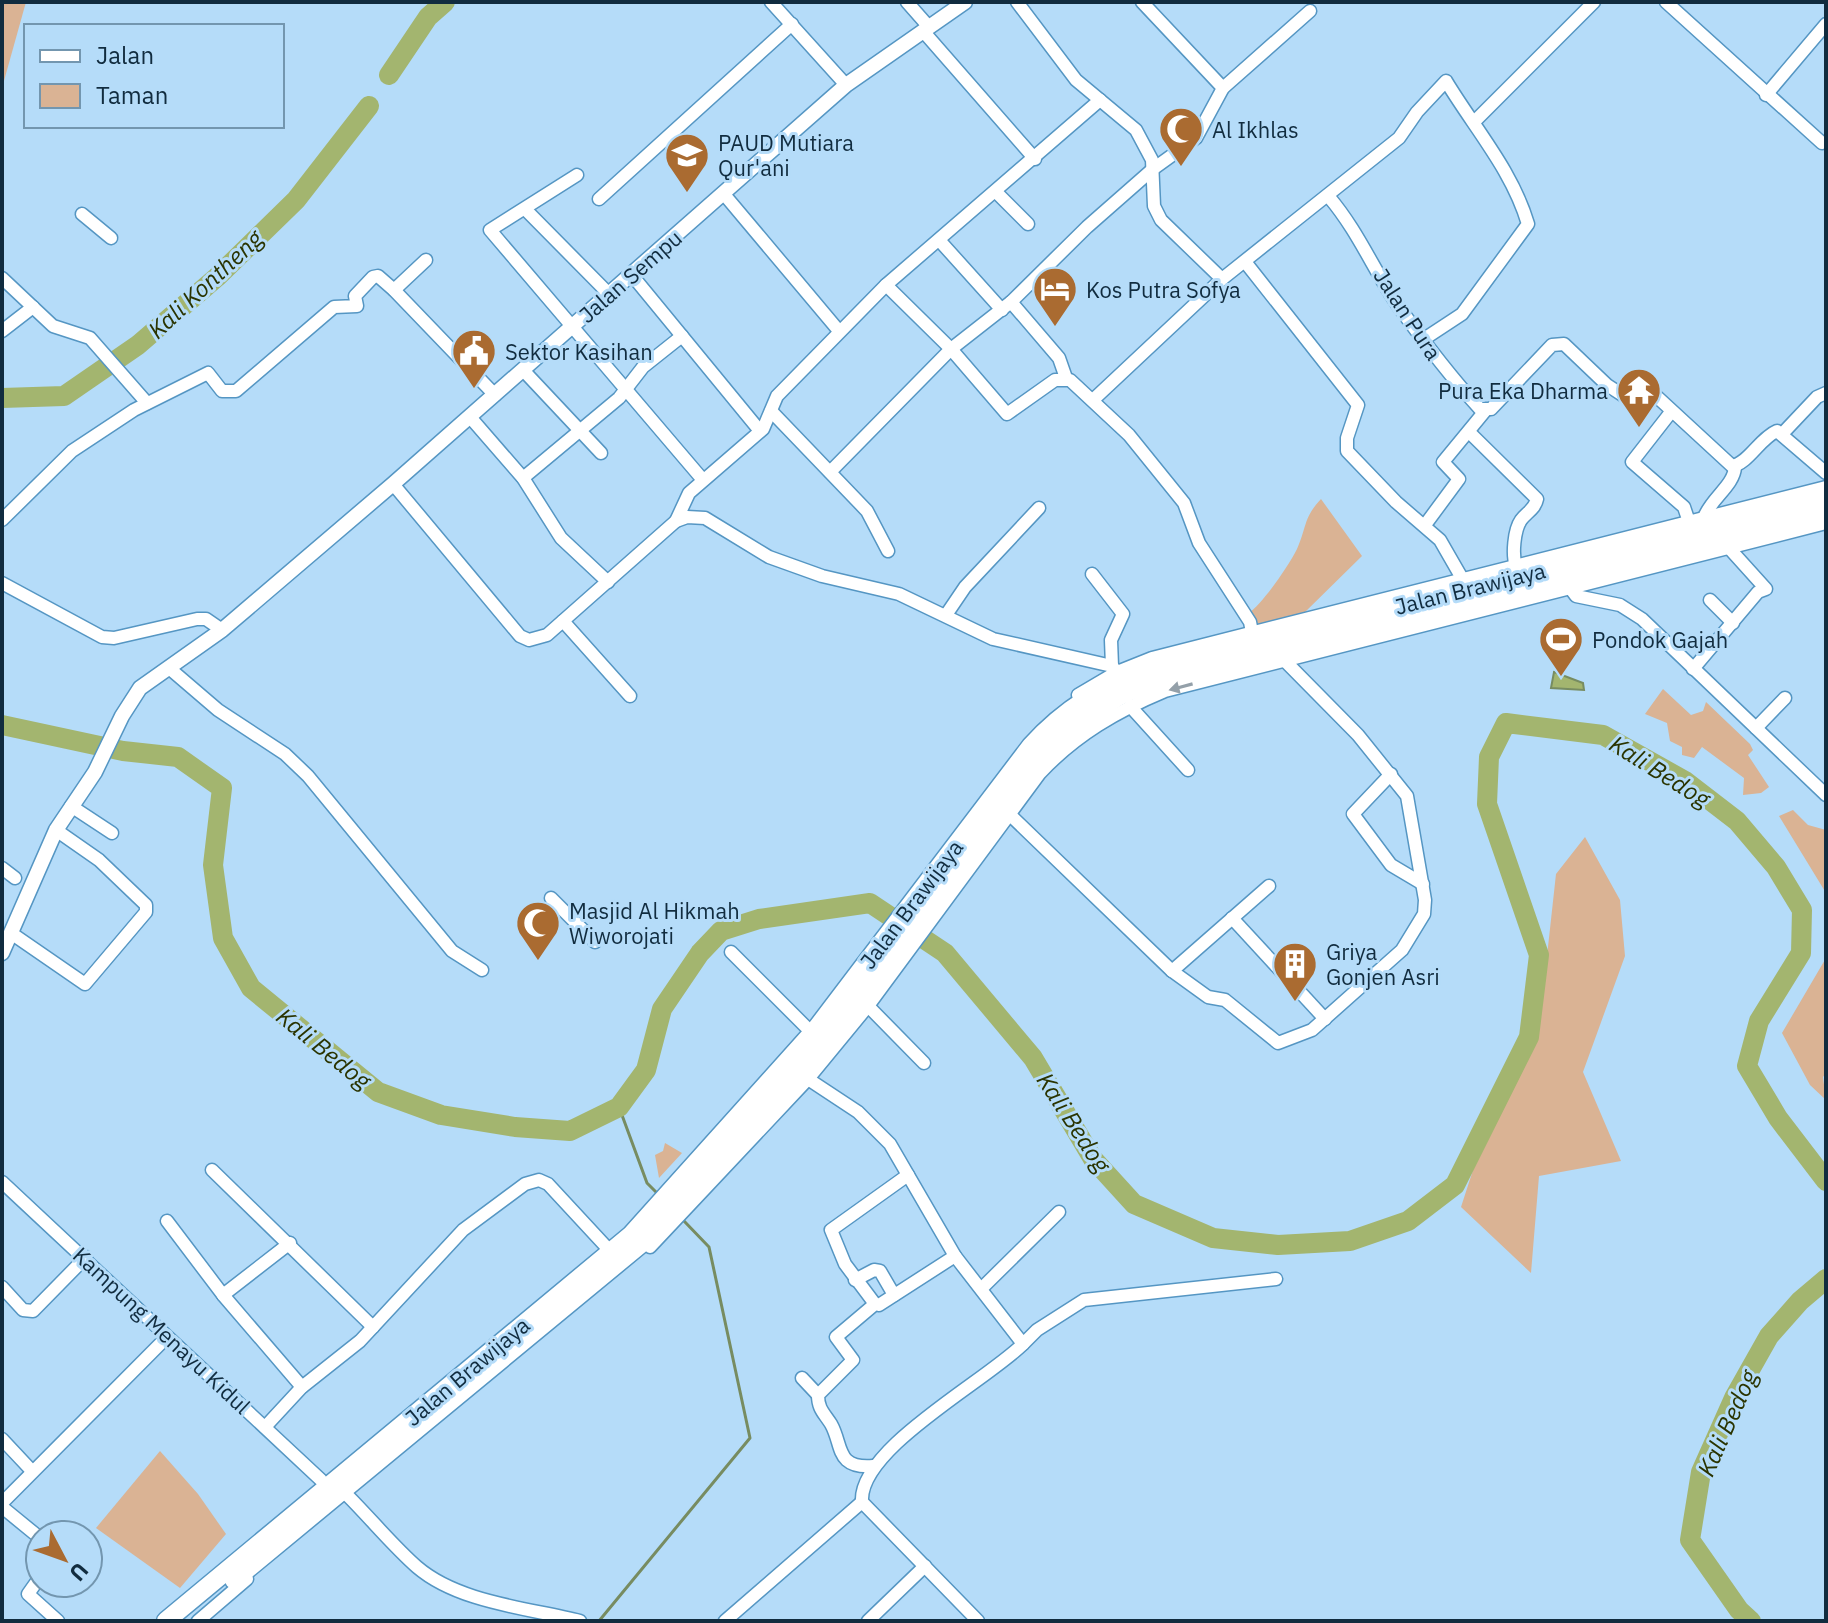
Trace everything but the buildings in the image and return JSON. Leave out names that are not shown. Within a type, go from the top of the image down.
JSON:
[{"type":"highway","name":"Jalan Brawijaya","points":[[184,1621],[642,1243],[698,1173],[752,1113],[831,1033],[1051,724],[1082,701],[1134,674],[1826,497]]},
{"type":"highway","name":"Jalan Brawijaya","points":[[949,868],[1007,811],[1037,760],[1059,737],[1121,695],[1159,679],[1826,512]]},
{"type":"highway","points":[[698,1173],[806,1027],[895,939]]},
{"type":"highway","name":"Jalan Brawijaya","points":[[350,1462],[608,1248],[660,1196],[698,1173]]},
{"type":"highway","points":[[149,1621],[321,1480],[350,1462]]},
{"type":"highway","points":[[166,1621],[350,1462]]},
{"type":"main road","name":"Jalan Sempu","points":[[2,953],[11,933],[23,884],[95,772],[122,716],[140,688],[222,630],[393,484],[846,85],[965,2]]},
{"type":"street","points":[[771,2],[846,85]]},
{"type":"street","points":[[907,2],[1035,159]]},
{"type":"street","points":[[1017,2],[1076,80],[1136,130],[1146,144],[1153,169],[1153,197],[1161,220],[1222,279]]},
{"type":"street","points":[[1142,2],[1223,88]]},
{"type":"street","points":[[1475,121],[1594,2]]},
{"type":"street","points":[[1666,2],[1766,95],[1822,143],[1826,142]]},
{"type":"street","points":[[830,472],[951,349],[1006,306],[1043,267],[1153,169],[1196,138],[1223,88],[1310,11]]},
{"type":"street","points":[[599,199],[792,24]]},
{"type":"street","points":[[1766,95],[1826,24]]},
{"type":"street","points":[[1094,399],[1222,279],[1329,197],[1399,138],[1417,112],[1446,81],[1475,121],[1521,198],[1528,224],[1462,314],[1424,339]]},
{"type":"street","points":[[676,521],[689,493],[760,431],[777,396],[839,331],[886,285],[1100,100]]},
{"type":"street","points":[[577,175],[490,230],[703,480]]},
{"type":"street","points":[[996,192],[1028,224]]},
{"type":"street","points":[[723,193],[839,331]]},
{"type":"street","name":"Jalan Pura","points":[[1329,197],[1356,232],[1399,306],[1445,371],[1485,411]]},
{"type":"street","points":[[525,209],[609,294]]},
{"type":"street","points":[[82,214],[111,238]]},
{"type":"street","points":[[939,240],[1059,358],[1066,378],[1094,399],[1129,435],[1184,503],[1199,543],[1250,622],[1252,632]]},
{"type":"street","points":[[394,290],[426,260]]},
{"type":"street","points":[[1246,263],[1358,405],[1347,438],[1347,451],[1446,548],[1463,580]]},
{"type":"street","points":[[631,274],[760,431]]},
{"type":"street","points":[[2,520],[72,451],[147,403],[208,373],[222,391],[236,391],[334,307],[357,306],[355,296],[373,277],[378,276],[394,290],[495,395]]},
{"type":"street","points":[[2,278],[60,330],[90,338],[147,403]]},
{"type":"street","points":[[886,285],[951,349],[1007,414],[1055,380],[1066,378]]},
{"type":"street","points":[[2,331],[33,307]]},
{"type":"street","points":[[523,478],[580,431],[626,389],[643,367],[682,336]]},
{"type":"street","points":[[1425,525],[1459,479],[1443,462],[1470,433],[1485,411],[1557,343],[1572,347],[1617,392],[1630,397],[1650,393],[1735,467]]},
{"type":"street","points":[[523,370],[601,453]]},
{"type":"street","points":[[1783,433],[1817,397],[1826,393]]},
{"type":"street","points":[[771,411],[867,511],[888,551]]},
{"type":"street","points":[[1671,412],[1632,462],[1684,507],[1689,522]]},
{"type":"street","points":[[470,417],[523,478],[561,538],[608,582]]},
{"type":"street","points":[[1704,518],[1709,506],[1734,475],[1735,467],[1765,437],[1777,431],[1826,473]]},
{"type":"street","points":[[1470,433],[1537,499],[1535,506],[1518,524],[1513,554],[1516,566]]},
{"type":"street","points":[[393,484],[520,636],[538,639],[563,621],[676,521],[687,517],[705,518],[769,557],[822,576],[899,594],[1016,647],[1114,669]]},
{"type":"street","points":[[949,868],[1041,724],[1114,669],[1826,487]]},
{"type":"street","points":[[946,615],[965,587],[1039,508]]},
{"type":"street","points":[[1283,659],[1391,774],[1407,796],[1423,884],[1424,914],[1402,950],[1325,1019],[1294,1040],[1278,1043],[1225,1000],[1208,997],[1172,971],[1007,811],[1066,746],[1130,706],[1165,691],[1283,659],[1826,523]]},
{"type":"street","points":[[1693,669],[1758,592],[1766,589],[1729,548]]},
{"type":"street","points":[[1092,574],[1123,614],[1123,621],[1111,640],[1114,669]]},
{"type":"street","points":[[2,583],[102,637],[114,638],[197,619],[206,619],[222,630]]},
{"type":"street","points":[[1570,588],[1576,596],[1620,605],[1642,619],[1825,792]]},
{"type":"street","points":[[1710,600],[1733,623]]},
{"type":"street","points":[[563,621],[630,696]]},
{"type":"street","points":[[169,668],[218,710],[285,754],[308,776],[452,951],[482,970]]},
{"type":"street","points":[[1756,728],[1785,698]]},
{"type":"street","points":[[1130,706],[1188,770]]},
{"type":"street","points":[[1391,774],[1353,814],[1391,865],[1423,884]]},
{"type":"street","points":[[71,806],[112,833]]},
{"type":"street","points":[[11,933],[85,984],[146,912],[140,900],[99,860],[56,830]]},
{"type":"street","points":[[2,868],[23,884]]},
{"type":"street","points":[[1172,971],[1269,886]]},
{"type":"street","points":[[551,898],[595,942]]},
{"type":"street","points":[[1232,918],[1325,1019]]},
{"type":"street","points":[[198,1621],[648,1249],[698,1173],[808,1079],[868,1006],[895,939]]},
{"type":"street","points":[[731,952],[806,1027]]},
{"type":"street","points":[[868,1006],[924,1063]]},
{"type":"street","points":[[808,1079],[874,1126],[890,1144],[955,1256],[1023,1344]]},
{"type":"street","points":[[212,1170],[373,1327]]},
{"type":"street","points":[[875,1304],[839,1255],[831,1230],[908,1175]]},
{"type":"street","points":[[265,1427],[302,1387],[373,1327],[463,1230],[525,1184],[539,1180],[548,1184],[608,1248]]},
{"type":"street","points":[[2,1202],[7,1186]]},
{"type":"street","name":"Kampung Menayu Kidul","points":[[7,1186],[321,1480]]},
{"type":"street","points":[[982,1288],[1059,1212]]},
{"type":"street","points":[[167,1221],[223,1295],[302,1387]]},
{"type":"street","points":[[223,1295],[290,1243]]},
{"type":"street","points":[[818,1395],[853,1360],[836,1337],[875,1304],[955,1256]]},
{"type":"street","points":[[2,1287],[23,1310],[33,1311],[86,1257]]},
{"type":"street","points":[[855,1280],[874,1270],[880,1271],[894,1295]]},
{"type":"street","points":[[978,1621],[862,1502],[861,1490],[873,1466],[911,1431],[1037,1330],[1084,1300],[1276,1279]]},
{"type":"street","points":[[24,1524],[2,1505],[31,1470],[167,1337]]},
{"type":"street","points":[[802,1378],[818,1395],[818,1407],[830,1423],[838,1450],[851,1462],[873,1466]]},
{"type":"street","points":[[2,1439],[31,1470]]},
{"type":"street","points":[[348,1496],[419,1569],[430,1575],[462,1592],[580,1621]]},
{"type":"street","points":[[725,1621],[862,1502]]},
{"type":"street","points":[[868,1621],[925,1566]]},
{"type":"street","points":[[34,1599],[58,1621]]},
{"type":"green space","points":[[2,2],[26,2],[2,88]]},
{"type":"green space","points":[[1321,499],[1362,556],[1301,616],[1256,626],[1248,614],[1288,565],[1308,517]]},
{"type":"green space","points":[[1663,689],[1691,715],[1703,711],[1706,702],[1750,744],[1753,750],[1748,755],[1769,787],[1761,793],[1743,795],[1744,778],[1702,747],[1694,758],[1682,755],[1682,747],[1670,741],[1667,723],[1645,714]]},
{"type":"green space","points":[[1793,810],[1808,825],[1826,830],[1826,893],[1779,816]]},
{"type":"green space","points":[[1585,837],[1620,900],[1625,956],[1583,1072],[1621,1161],[1539,1176],[1531,1273],[1461,1207],[1474,1167],[1538,1038],[1556,874]]},
{"type":"green space","points":[[1826,958],[1826,1073],[1823,1077],[1826,1100],[1810,1085],[1782,1033]]},
{"type":"green space","points":[[665,1143],[682,1153],[659,1178],[655,1155],[663,1151]]},
{"type":"green space","points":[[160,1451],[198,1494],[226,1534],[180,1588],[104,1534],[103,1519]]},
{"type":"shaded area","name":"Pondok Gajah","points":[[1554,672],[1583,683],[1584,690],[1551,688]]},
{"type":"waterway","name":"Kali Kontheng","points":[[389,75],[428,17],[445,2]]},
{"type":"waterway","name":"Kali Kontheng","points":[[2,398],[64,396],[138,345],[217,277],[296,200],[369,106]]},
{"type":"waterway","name":"Kali Bedog","points":[[2,725],[123,751],[178,757],[222,788],[213,865],[223,938],[251,988],[378,1092],[441,1115],[515,1127],[570,1131],[619,1107],[646,1070],[662,1009],[700,953],[721,931],[759,919],[870,903],[945,953],[1033,1058],[1093,1159],[1134,1204],[1213,1238],[1278,1245],[1350,1241],[1408,1221],[1455,1185],[1529,1037],[1539,955],[1487,804],[1489,757],[1506,723],[1603,735],[1685,781],[1737,821],[1776,867],[1802,910],[1801,953],[1759,1021],[1747,1066],[1778,1118],[1826,1181]]},
{"type":"waterway","points":[[619,1107],[647,1183],[657,1193]]},
{"type":"waterway","points":[[599,1621],[750,1438],[709,1247],[684,1221]]},
{"type":"waterway","name":"Kali Bedog","points":[[1751,1621],[1739,1610],[1690,1540],[1701,1472],[1734,1398],[1769,1336],[1800,1301],[1826,1279]]},
{"type":"place","name":"Al Ikhlas","points":[[1181,168]]},
{"type":"place","name":"PAUD Mutiara Qur'ani","points":[[687,194]]},
{"type":"place","name":"Kos Putra Sofya","points":[[1055,328]]},
{"type":"place","name":"Sektor Kasihan","points":[[474,390]]},
{"type":"place","name":"Pura Eka Dharma","points":[[1639,429]]},
{"type":"place","name":"Pondok Gajah","points":[[1561,678]]},
{"type":"place","name":"Masjid Al Hikmah Wiworojati","points":[[538,962]]},
{"type":"place","name":"Griya Gonjen Asri","points":[[1295,1003]]}]
